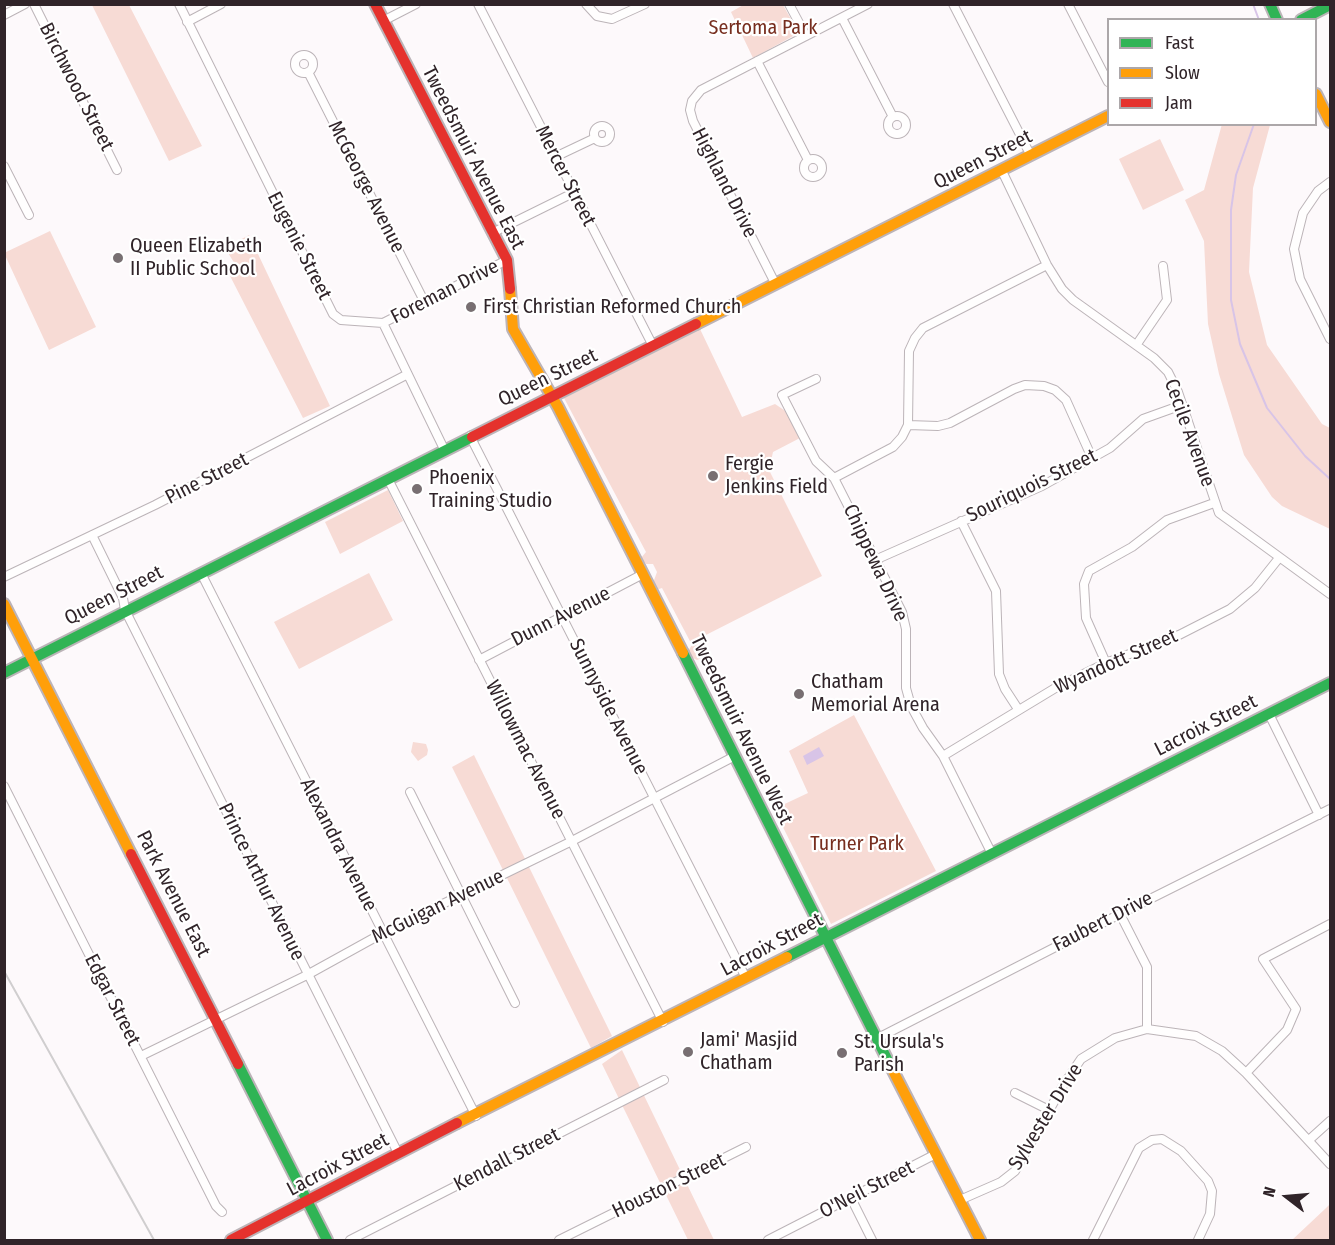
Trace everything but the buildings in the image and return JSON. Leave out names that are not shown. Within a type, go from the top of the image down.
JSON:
[{"type":"street","points":[[4,15],[25,4]]},
{"type":"street","name":"Birchwood Street","points":[[34,4],[117,170]]},
{"type":"street","name":"Eugenie Street","points":[[179,4],[333,314],[341,320],[383,323]]},
{"type":"street","points":[[187,22],[221,4]]},
{"type":"street","name":"Tweedsmuir Avenue East","points":[[375,4],[507,260],[513,328],[551,397]]},
{"type":"street","points":[[384,21],[416,4]]},
{"type":"street","name":"Mercer Street","points":[[478,4],[653,346]]},
{"type":"street","points":[[586,4],[597,16],[612,19],[645,4]]},
{"type":"street","points":[[789,4],[806,36]]},
{"type":"street","name":"Highland Drive","points":[[775,283],[693,121],[690,110],[698,92],[868,4]]},
{"type":"street","points":[[953,4],[1031,156]]},
{"type":"street","points":[[1068,4],[1107,80]]},
{"type":"street","points":[[1270,4],[1276,18]]},
{"type":"street","points":[[1305,18],[1330,5]]},
{"type":"street","points":[[842,18],[893,117]]},
{"type":"street","points":[[757,61],[808,160]]},
{"type":"street","name":"McGeorge Avenue","points":[[308,72],[424,302]]},
{"type":"street","points":[[1317,96],[1330,122]]},
{"type":"street","name":"Queen Street","points":[[4,673],[1107,117]]},
{"type":"street","points":[[555,157],[595,138]]},
{"type":"street","points":[[4,166],[29,215]]},
{"type":"street","name":"Cecile Avenue","points":[[1002,171],[1047,265],[1062,289],[1073,300],[1137,344],[1168,372],[1182,405],[1214,502],[1224,519],[1330,594]]},
{"type":"street","points":[[1330,182],[1318,191],[1303,213],[1294,249],[1300,279],[1330,339]]},
{"type":"street","points":[[492,232],[573,193]]},
{"type":"street","name":"Foreman Drive","points":[[383,323],[507,260]]},
{"type":"street","points":[[834,478],[898,443],[908,425],[908,359],[912,344],[928,324],[1047,265]]},
{"type":"street","points":[[1137,344],[1167,300],[1163,266]]},
{"type":"street","points":[[383,323],[406,375],[444,449]]},
{"type":"street","name":"Pine Street","points":[[4,577],[92,536],[286,439],[406,375]]},
{"type":"street","name":"Chippewa Drive","points":[[816,379],[782,396],[816,461],[834,478],[905,620],[909,699],[918,721],[943,756],[992,854]]},
{"type":"street","points":[[908,425],[938,426],[950,423],[1014,389],[1025,385],[1044,386],[1054,390],[1066,400],[1092,458]]},
{"type":"street","name":"Tweedsmuir Avenue West","points":[[551,397],[643,574],[824,937],[878,1038],[934,1155],[980,1240]]},
{"type":"street","name":"Souriquois Street","points":[[875,560],[1042,486],[1110,448],[1143,419],[1182,405]]},
{"type":"street","name":"Sunnyside Avenue","points":[[470,436],[746,978]]},
{"type":"street","name":"Willowmac Avenue","points":[[388,479],[663,1022]]},
{"type":"street","points":[[1106,663],[1086,618],[1084,584],[1089,571],[1132,547],[1167,520],[1214,502]]},
{"type":"street","points":[[961,521],[996,591],[999,674],[1005,689],[1018,709]]},
{"type":"street","name":"Prince Arthur Avenue","points":[[92,536],[123,599],[125,610],[398,1153]]},
{"type":"street","name":"Wyandott Street","points":[[943,756],[1057,687],[1106,663],[1179,635],[1230,609],[1255,588],[1279,558]]},
{"type":"street","name":"Alexandra Avenue","points":[[201,573],[476,1116]]},
{"type":"street","name":"Dunn Avenue","points":[[479,660],[643,574]]},
{"type":"street","name":"Park Avenue East","points":[[4,604],[30,660],[84,759],[327,1240]]},
{"type":"street","name":"Lacroix Street","points":[[231,1240],[398,1153],[663,1022],[824,937],[1330,683]]},
{"type":"street","points":[[1269,714],[1319,815]]},
{"type":"street","name":"McGuigan Avenue","points":[[141,1056],[308,975],[383,933],[572,841],[735,756]]},
{"type":"street","name":"Edgar Street","points":[[4,786],[216,1206],[222,1212]]},
{"type":"street","points":[[410,792],[515,1003]]},
{"type":"street","name":"Faubert Drive","points":[[878,1038],[1330,810]]},
{"type":"street","points":[[1120,914],[1147,967],[1147,1029]]},
{"type":"street","points":[[1246,1073],[1287,1030],[1296,1009],[1263,959],[1330,924]]},
{"type":"street","name":"Sylvester Drive","points":[[960,1200],[1001,1182],[1015,1171],[1081,1059],[1115,1038],[1147,1029],[1196,1036],[1222,1051],[1246,1073],[1330,1164]]},
{"type":"street","name":"Kendall Street","points":[[350,1240],[664,1080]]},
{"type":"street","points":[[1015,1093],[1049,1110]]},
{"type":"street","points":[[1309,1140],[1330,1121]]},
{"type":"street","points":[[1093,1240],[1140,1148],[1152,1140],[1162,1139],[1181,1151],[1208,1181],[1212,1191],[1210,1214],[1198,1240]]},
{"type":"street","name":"Houston Street","points":[[559,1240],[746,1147]]},
{"type":"street","name":"O'Neil Street","points":[[768,1240],[934,1155]]},
{"type":"street","points":[[851,1198],[872,1240]]},
{"type":"green space","name":"Sertoma Park","points":[[745,4],[783,5],[796,28],[795,35],[753,58],[731,12]]},
{"type":"green space","points":[[92,5],[129,5],[202,146],[169,161]]},
{"type":"green space","points":[[1221,126],[1270,126],[1253,188],[1249,272],[1267,345],[1322,424],[1330,428],[1330,529],[1282,506],[1272,497],[1244,455],[1219,374],[1208,324],[1204,241],[1185,200],[1204,190]]},
{"type":"green space","points":[[1160,139],[1184,190],[1143,210],[1119,159]]},
{"type":"green space","points":[[50,231],[96,327],[49,350],[4,253]]},
{"type":"green space","points":[[249,235],[330,406],[303,418],[229,274],[238,269],[225,248]]},
{"type":"green space","points":[[700,329],[742,417],[775,404],[787,412],[800,438],[773,452],[769,470],[822,576],[700,638],[709,655],[697,660],[691,657],[688,651],[692,645],[662,588],[656,590],[653,583],[657,572],[653,564],[646,564],[641,558],[646,552],[564,398]]},
{"type":"green space","points":[[388,490],[403,521],[340,554],[325,522]]},
{"type":"green space","points":[[369,573],[393,620],[299,669],[274,622]]},
{"type":"green space","name":"Turner Park","points":[[854,715],[936,871],[831,924],[774,809],[808,793],[789,751]]},
{"type":"green space","points":[[413,742],[426,744],[428,750],[427,755],[418,761],[411,752]]},
{"type":"green space","points":[[474,755],[612,1036],[591,1048],[452,767]]},
{"type":"green space","points":[[622,1050],[714,1240],[688,1240],[602,1064]]},
{"type":"green space","points":[[1330,1204],[1330,1240],[1292,1240],[1325,1209]]},
{"type":"shaded area","points":[[819,747],[824,756],[807,765],[803,756]]},
{"type":"waterway","points":[[1253,4],[1258,18]]},
{"type":"waterway","points":[[1253,126],[1236,175],[1231,210],[1231,300],[1240,344],[1267,408],[1305,456],[1330,479]]},
{"type":"railway","points":[[4,971],[154,1240]]},
{"type":"traffic: fast","points":[[1270,4],[1276,18]]},
{"type":"traffic: fast","points":[[1305,18],[1330,5]]},
{"type":"traffic: fast","points":[[4,673],[472,437]]},
{"type":"traffic: fast","points":[[683,653],[889,1063]]},
{"type":"traffic: fast","points":[[787,957],[1330,683]]},
{"type":"traffic: fast","points":[[238,1064],[327,1240]]},
{"type":"traffic: slow","points":[[1317,96],[1330,122]]},
{"type":"traffic: slow","points":[[696,324],[1107,117]]},
{"type":"traffic: slow","points":[[510,289],[513,329],[558,407],[683,653]]},
{"type":"traffic: slow","points":[[4,604],[131,854]]},
{"type":"traffic: slow","points":[[457,1123],[787,957]]},
{"type":"traffic: slow","points":[[889,1063],[980,1240]]},
{"type":"traffic: jam","points":[[375,4],[507,260],[510,289]]},
{"type":"traffic: jam","points":[[472,437],[696,324]]},
{"type":"traffic: jam","points":[[131,854],[238,1064]]},
{"type":"traffic: jam","points":[[231,1240],[457,1123]]},
{"type":"place","name":"Queen Elizabeth II Public School","points":[[118,258]]},
{"type":"place","name":"First Christian Reformed Church","points":[[471,307]]},
{"type":"place","name":"Fergie Jenkins Field","points":[[713,476]]},
{"type":"place","name":"Phoenix Training Studio","points":[[417,489]]},
{"type":"place","name":"Chatham Memorial Arena","points":[[799,694]]},
{"type":"place","name":"Jami' Masjid Chatham","points":[[688,1052]]},
{"type":"place","name":"St. Ursula's Parish","points":[[842,1053]]}]
